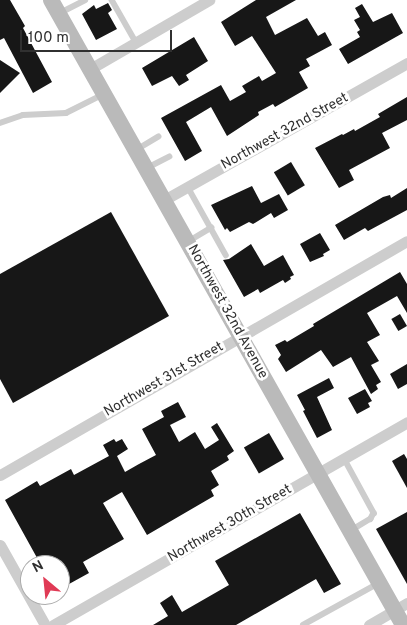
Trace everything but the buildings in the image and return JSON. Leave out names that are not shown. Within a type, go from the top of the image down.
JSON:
[{"type":"main road","name":"Northwest 32nd Avenue","points":[[55,7],[350,532],[379,582],[401,607],[403,625]]},
{"type":"street","points":[[90,69],[209,0]]},
{"type":"street","name":"Northwest 32nd Street","points":[[164,200],[407,63]]},
{"type":"street","name":"Northwest 31st Street","points":[[0,475],[407,241]]},
{"type":"street","name":"Northwest 30th Street","points":[[53,625],[407,422]]},
{"type":"street","points":[[0,545],[45,625]]},
{"type":"street","points":[[369,625],[401,607]]},
{"type":"lane","points":[[55,7],[85,0]]},
{"type":"lane","points":[[112,0],[136,42]]},
{"type":"lane","points":[[0,123],[23,115],[66,113],[104,94]]},
{"type":"lane","points":[[135,150],[158,137]]},
{"type":"lane","points":[[145,169],[169,157]]},
{"type":"lane","points":[[188,187],[226,255]]},
{"type":"lane","points":[[187,242],[211,228]]},
{"type":"lane","points":[[344,458],[374,513],[371,519],[350,532]]},
{"type":"lane","points":[[303,625],[379,582]]}]
